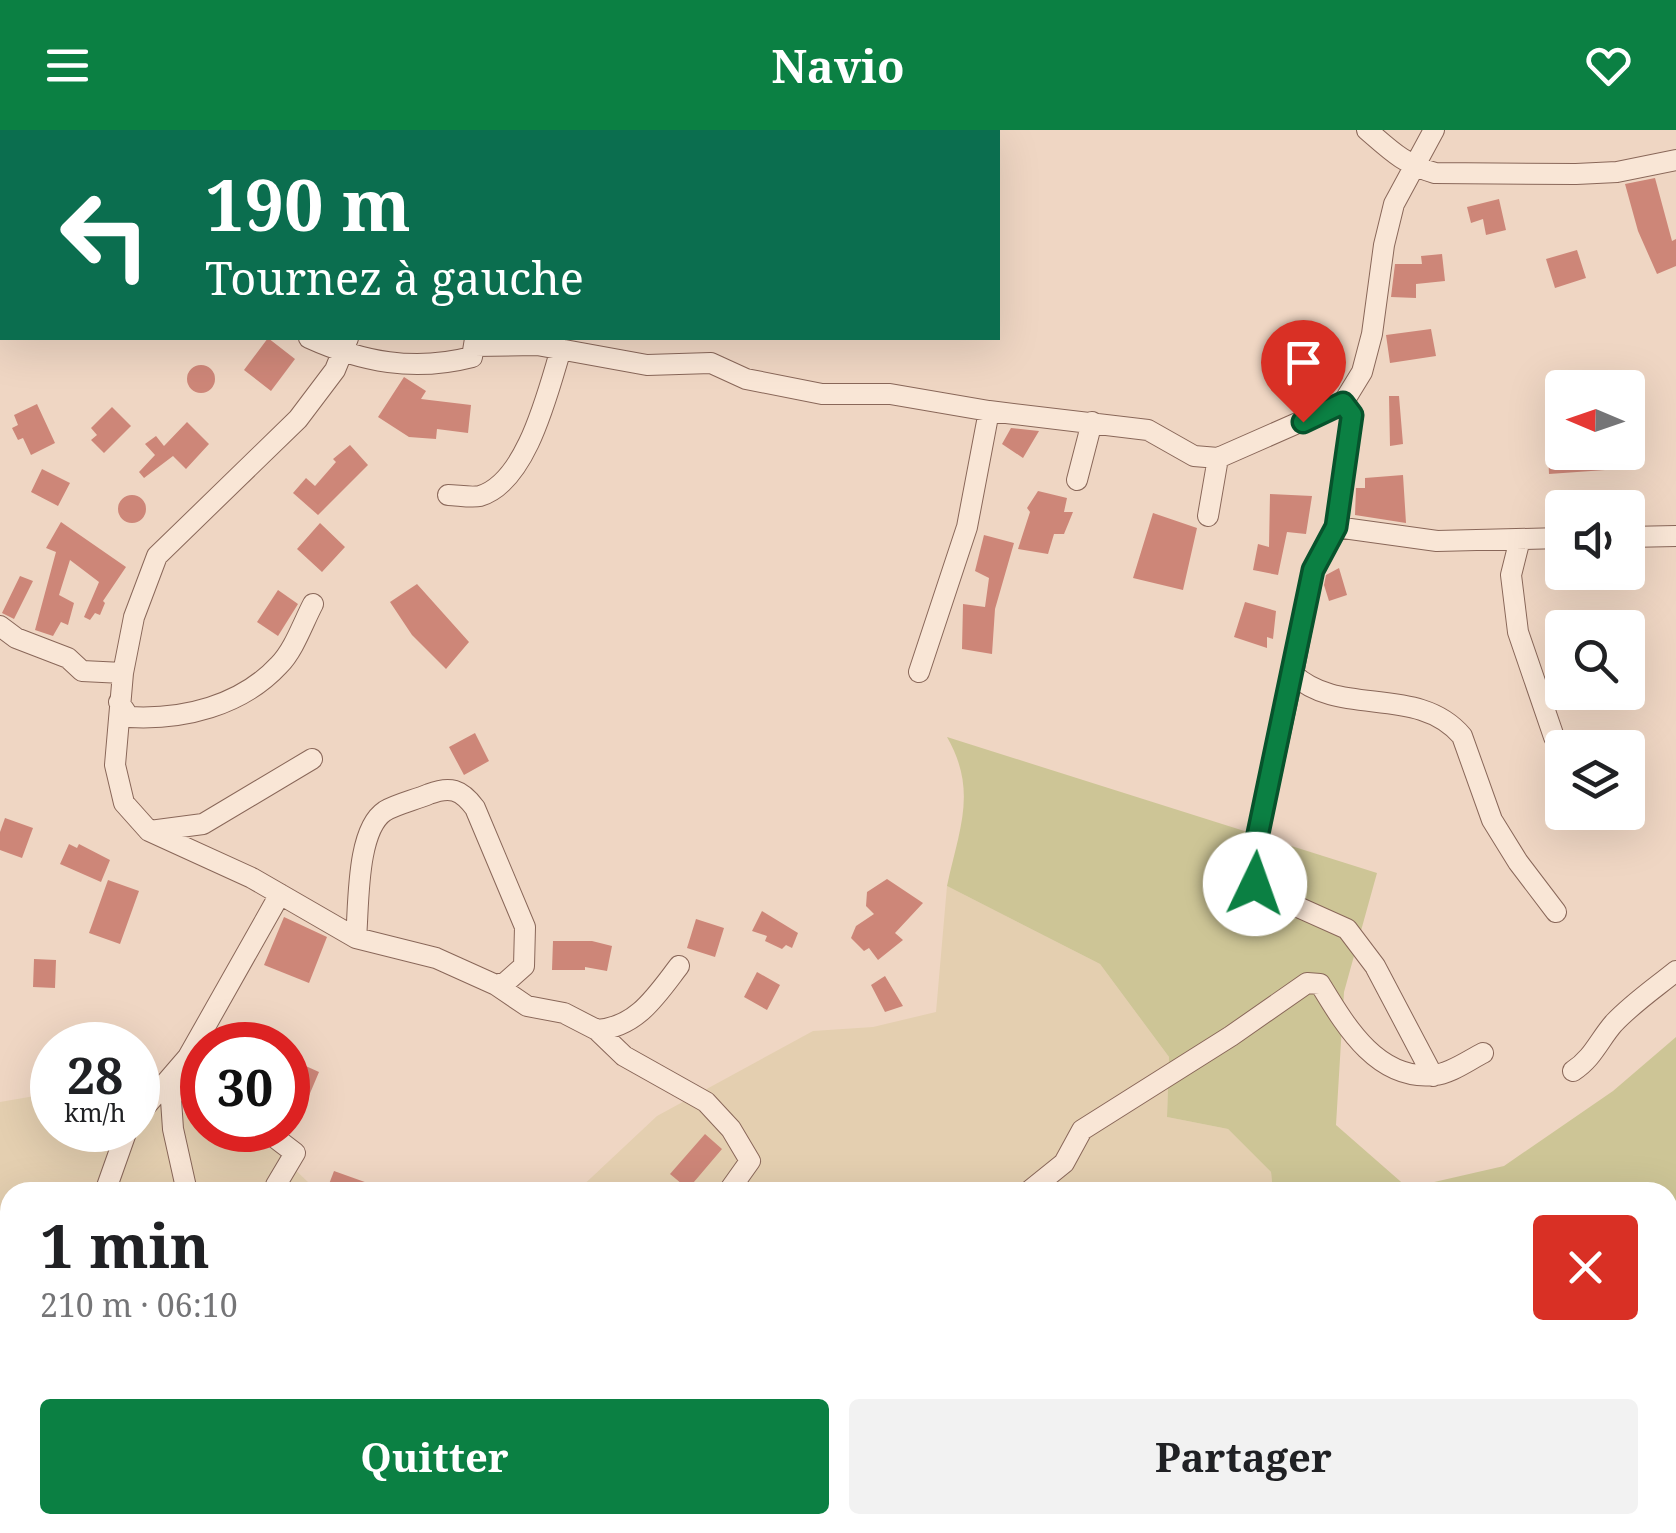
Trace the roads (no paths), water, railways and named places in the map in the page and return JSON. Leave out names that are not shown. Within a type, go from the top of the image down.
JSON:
[{"type":"street","points":[[1368,130],[1392,154],[1415,168],[1434,173],[1617,172],[1676,160]]},
{"type":"street","points":[[318,340],[398,366],[445,364],[472,357],[474,342],[537,345],[647,366],[711,363],[746,379],[822,394],[890,394],[1148,430],[1194,456],[1218,458],[1343,403],[1362,372],[1372,334],[1384,245],[1394,204],[1434,130]]},
{"type":"street","points":[[346,346],[298,419],[157,556],[134,617],[122,673],[115,764],[124,803],[148,831],[280,894],[356,938],[436,958],[496,985],[527,1006],[564,1013],[597,1030],[624,1056],[706,1102],[731,1129],[750,1161],[735,1182]]},
{"type":"street","points":[[448,495],[480,496],[510,476],[532,438],[562,349]]},
{"type":"street","points":[[1343,403],[1352,415],[1336,527],[1313,570],[1251,867],[1255,884],[1269,894],[1347,929],[1374,966],[1433,1076]]},
{"type":"street","points":[[919,672],[967,528],[989,410]]},
{"type":"street","points":[[1077,480],[1092,422]]},
{"type":"street","points":[[1208,516],[1218,458]]},
{"type":"street","points":[[1336,527],[1437,541],[1545,538]]},
{"type":"street","points":[[1645,537],[1676,536]]},
{"type":"street","points":[[1520,538],[1512,575],[1518,632],[1552,730]]},
{"type":"street","points":[[119,702],[129,717],[165,719],[238,699],[281,664],[313,604]]},
{"type":"street","points":[[0,626],[16,638],[68,658],[82,671],[122,673]]},
{"type":"street","points":[[1293,674],[1310,688],[1331,696],[1405,705],[1454,726],[1462,736],[1492,820],[1556,912]]},
{"type":"street","points":[[148,831],[202,824],[312,758]]},
{"type":"street","points":[[356,938],[365,844],[372,826],[383,812],[446,788],[464,793],[475,808],[525,927],[524,966],[506,982],[496,985]]},
{"type":"street","points":[[207,1022],[280,894]]},
{"type":"street","points":[[597,1030],[615,1029],[646,1010],[679,966]]},
{"type":"street","points":[[1573,1070],[1589,1060],[1610,1027],[1631,1006],[1676,972]]},
{"type":"street","points":[[1040,1182],[1064,1163],[1082,1130],[1308,983],[1320,984],[1355,1041],[1402,1073],[1433,1076],[1483,1053]]},
{"type":"street","points":[[160,1089],[180,1065]]},
{"type":"street","points":[[180,1076],[170,1100],[172,1129],[185,1182]]},
{"type":"street","points":[[108,1182],[119,1152]]},
{"type":"street","points":[[278,1182],[295,1154],[292,1152]]}]
